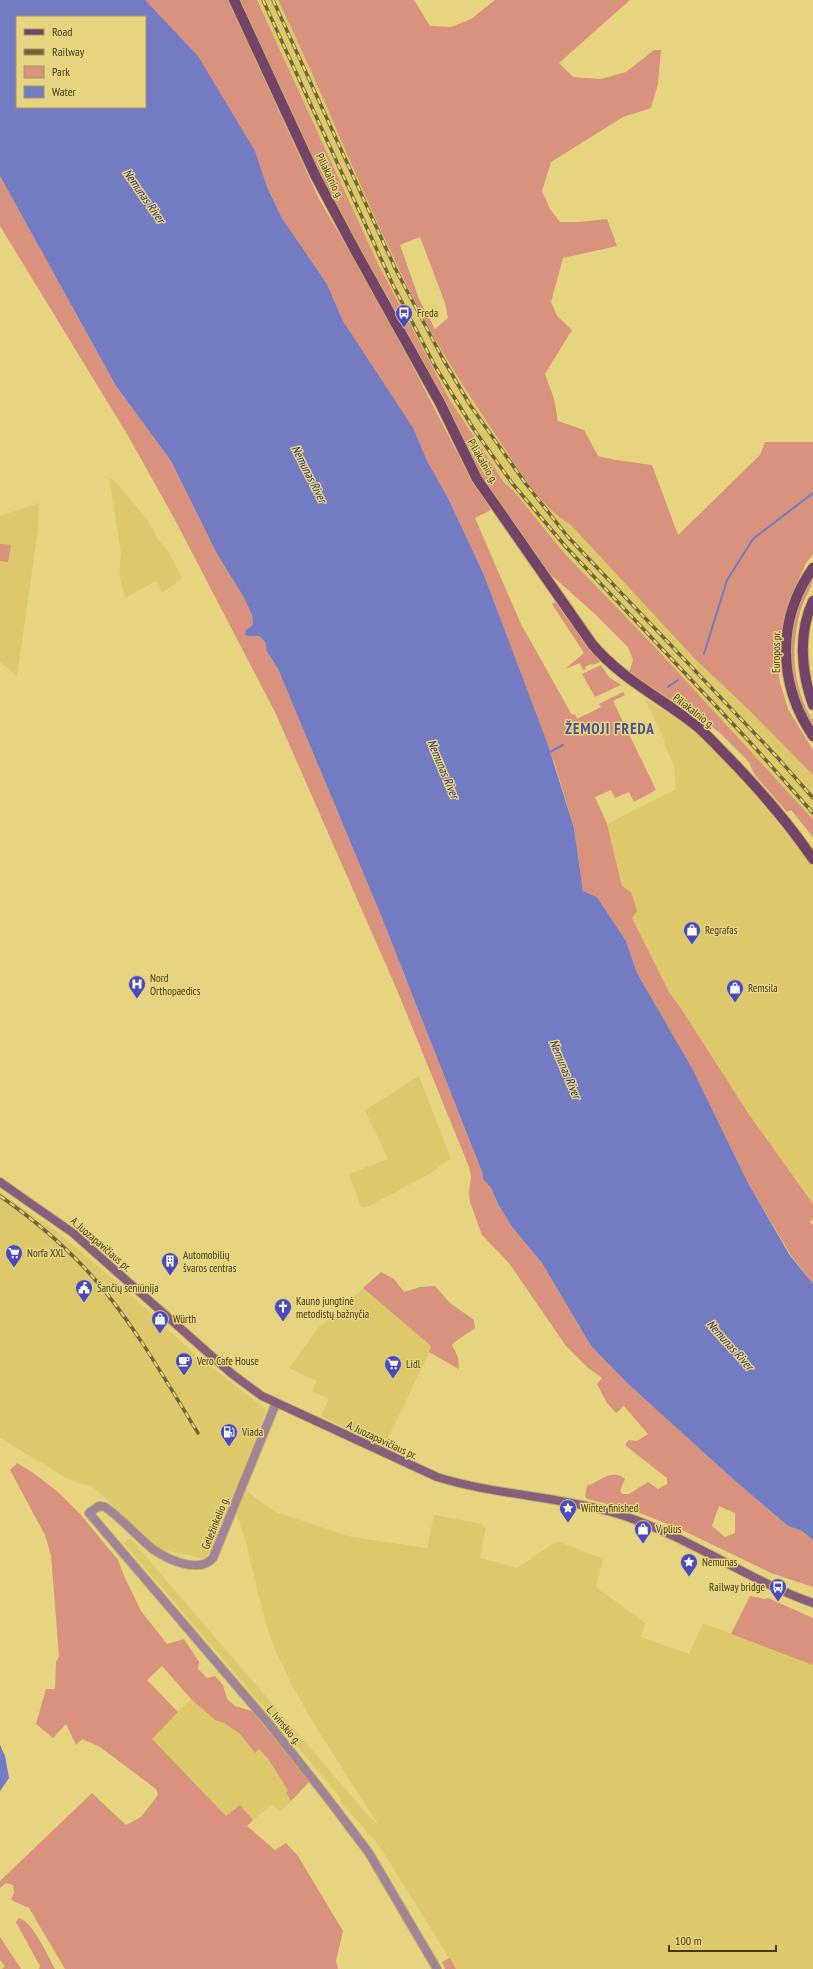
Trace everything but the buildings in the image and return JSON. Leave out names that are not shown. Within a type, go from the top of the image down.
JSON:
[{"type":"main road","name":"Piliakalnio g.","points":[[234,0],[335,213],[440,403],[467,459],[496,507],[587,638],[601,655],[633,682],[682,715],[701,730],[775,809],[813,859]]},
{"type":"main road","name":"Europos pr.","points":[[813,568],[797,597],[791,613],[786,648],[788,680],[793,698],[799,713],[813,736]]},
{"type":"main road","points":[[813,601],[809,608],[804,631],[803,664],[804,676],[813,705]]},
{"type":"main road","name":"A. Juozapavičiaus pr.","points":[[0,1182],[73,1233],[232,1374],[276,1403],[438,1477],[460,1484],[588,1507],[637,1521],[668,1534],[782,1592],[813,1604]]},
{"type":"street","name":"Geležinkelio g.","points":[[89,1513],[98,1506],[105,1507],[160,1553],[190,1565],[204,1565],[210,1562],[213,1558],[276,1403]]},
{"type":"street","name":"L. Ivinskio g.","points":[[89,1513],[308,1772],[369,1853],[437,1969]]},
{"type":"shaded area","points":[[257,0],[278,0],[421,313],[469,395],[510,457],[539,495],[561,519],[571,524],[696,660],[749,710],[813,775],[813,819],[656,648],[564,553],[513,490],[505,484],[448,397],[378,264]]},
{"type":"shaded area","points":[[109,478],[115,481],[149,522],[157,538],[170,554],[182,578],[162,593],[156,581],[125,598],[119,574],[121,553]]},
{"type":"shaded area","points":[[39,503],[38,530],[17,676],[0,662],[0,516]]},
{"type":"shaded area","points":[[644,698],[691,728],[723,758],[813,865],[813,1204],[748,1113],[669,992],[632,918],[622,886],[607,824],[676,789],[674,765],[664,744],[665,741]]},
{"type":"shaded area","points":[[419,1076],[451,1159],[439,1166],[433,1172],[369,1206],[362,1207],[359,1203],[349,1174],[388,1159],[365,1110]]},
{"type":"shaded area","points":[[0,1192],[56,1231],[120,1285],[194,1353],[265,1409],[265,1414],[240,1478],[208,1555],[204,1559],[160,1549],[92,1486],[68,1479],[0,1438]]},
{"type":"shaded area","points":[[363,1288],[432,1347],[384,1446],[321,1416],[329,1399],[312,1391],[317,1381],[289,1368],[318,1328],[336,1315]]},
{"type":"shaded area","points":[[245,1489],[278,1513],[352,1537],[427,1548],[434,1515],[482,1524],[482,1526],[486,1527],[480,1558],[517,1568],[557,1541],[603,1559],[596,1587],[645,1623],[641,1637],[689,1654],[703,1623],[813,1665],[813,1969],[456,1969],[380,1847],[341,1802],[339,1796],[319,1772],[124,1543],[130,1538],[365,1812],[379,1826],[316,1727],[293,1687],[274,1647],[265,1621],[245,1539],[236,1513]]},
{"type":"shaded area","points":[[191,1699],[215,1720],[224,1723],[240,1734],[254,1752],[259,1749],[269,1760],[288,1791],[286,1792],[291,1801],[280,1812],[272,1804],[253,1820],[240,1805],[226,1816],[151,1739]]},
{"type":"green space","points":[[145,0],[228,0],[320,201],[380,303],[463,464],[491,510],[475,518],[521,624],[572,715],[575,714],[577,719],[601,707],[599,704],[623,692],[625,695],[613,701],[656,790],[634,802],[629,792],[615,798],[611,790],[595,797],[607,824],[622,886],[631,892],[637,911],[632,918],[669,992],[748,1113],[813,1204],[813,1219],[810,1222],[813,1225],[813,1284],[790,1254],[747,1181],[692,1068],[637,973],[626,941],[597,897],[583,891],[574,828],[555,765],[484,575],[449,500],[343,321],[327,284],[282,218],[267,187]]},
{"type":"green space","points":[[239,0],[257,0],[378,264],[403,311],[399,313],[391,307],[324,182]]},
{"type":"green space","points":[[278,0],[414,0],[430,26],[451,27],[471,19],[495,0],[630,0],[559,63],[573,77],[601,79],[626,72],[654,50],[661,50],[658,84],[651,108],[623,117],[551,162],[542,191],[550,209],[560,222],[579,222],[607,219],[617,246],[563,258],[551,302],[557,316],[572,330],[545,374],[554,399],[558,421],[584,430],[598,456],[652,465],[678,535],[760,455],[765,442],[813,442],[813,554],[806,563],[788,604],[777,663],[780,682],[788,709],[813,750],[813,775],[749,710],[696,660],[571,525],[550,509],[522,475],[458,377],[421,313],[383,236]],"holes":[[[420,237],[445,303],[448,318],[435,329],[419,299],[400,245]]]},
{"type":"green space","points":[[0,176],[116,386],[171,461],[217,554],[243,596],[252,615],[253,625],[247,631],[249,636],[259,636],[264,640],[266,650],[278,669],[382,918],[482,1172],[483,1179],[491,1188],[498,1204],[512,1227],[542,1263],[591,1346],[627,1383],[734,1480],[788,1526],[802,1531],[813,1540],[813,1587],[771,1573],[678,1528],[632,1510],[587,1499],[585,1496],[587,1486],[610,1475],[620,1476],[625,1479],[620,1491],[622,1494],[629,1494],[648,1482],[658,1489],[667,1484],[667,1478],[626,1446],[626,1443],[629,1440],[637,1441],[648,1434],[624,1406],[616,1413],[607,1403],[597,1384],[602,1378],[588,1368],[566,1346],[509,1263],[482,1235],[470,1202],[469,1193],[471,1177],[469,1167],[397,990],[275,712],[174,518],[127,434],[0,226]],"holes":[[[719,1506],[735,1513],[735,1533],[725,1537],[712,1526]]]},
{"type":"green space","points":[[406,316],[448,397],[505,484],[513,490],[564,553],[656,648],[813,819],[813,837],[791,810],[787,812],[754,774],[749,762],[721,734],[705,721],[629,673],[633,660],[628,647],[596,615],[540,565],[480,479],[399,320]]},
{"type":"green space","points":[[0,544],[11,545],[8,562],[0,561]]},
{"type":"green space","points":[[813,577],[812,585],[804,601],[797,623],[794,652],[797,680],[806,708],[813,721],[813,726],[801,705],[795,687],[791,655],[794,622],[805,591]]},
{"type":"green space","points":[[555,602],[600,662],[591,664],[583,670],[580,663],[565,669],[584,653],[552,604]]},
{"type":"green space","points":[[601,665],[609,677],[621,685],[595,697],[582,674]]},
{"type":"green space","points":[[381,1272],[394,1279],[404,1292],[420,1287],[435,1286],[450,1303],[474,1320],[475,1328],[452,1345],[458,1357],[459,1369],[429,1352],[431,1346],[363,1288]]},
{"type":"green space","points":[[17,1463],[32,1472],[58,1492],[81,1515],[118,1560],[141,1611],[167,1644],[184,1639],[199,1662],[198,1669],[207,1678],[215,1676],[223,1685],[227,1699],[235,1706],[252,1711],[310,1781],[291,1801],[286,1792],[288,1791],[269,1760],[259,1749],[255,1753],[240,1734],[224,1723],[215,1720],[191,1699],[162,1666],[147,1680],[178,1712],[152,1739],[226,1816],[240,1805],[253,1820],[247,1826],[275,1850],[286,1843],[298,1856],[343,1931],[336,1961],[338,1969],[65,1969],[29,1908],[11,1900],[14,1893],[13,1885],[6,1883],[0,1888],[0,1881],[92,1793],[126,1825],[141,1817],[158,1795],[156,1789],[100,1747],[82,1739],[76,1745],[66,1724],[53,1738],[36,1724],[46,1689],[55,1689],[56,1662],[59,1656],[51,1556],[45,1535],[10,1470]]},
{"type":"green space","points":[[750,1596],[765,1599],[768,1598],[813,1618],[813,1665],[731,1634]]},
{"type":"green space","points":[[19,1918],[25,1921],[35,1933],[55,1969],[39,1969],[40,1966],[16,1922]]},
{"type":"green space","points":[[0,1937],[21,1969],[2,1969],[5,1966],[0,1960]]},
{"type":"green space","points":[[450,1958],[456,1969],[445,1969],[442,1962]]},
{"type":"water","name":"Nemunas River","points":[[0,0],[145,0],[198,56],[255,151],[267,187],[282,218],[327,284],[343,321],[413,428],[427,461],[449,500],[484,575],[548,745],[574,828],[583,891],[597,897],[626,941],[637,973],[692,1068],[747,1181],[789,1254],[813,1284],[813,1540],[802,1531],[788,1526],[734,1480],[627,1383],[591,1346],[542,1263],[512,1227],[498,1204],[491,1188],[483,1179],[482,1172],[382,918],[278,669],[266,650],[266,644],[262,639],[259,636],[245,635],[246,630],[253,625],[252,615],[243,596],[217,554],[171,461],[116,386],[0,176]]},
{"type":"water","points":[[0,1745],[5,1756],[9,1778],[0,1791]]},
{"type":"waterway","points":[[704,654],[727,580],[753,539],[813,493]]},
{"type":"waterway","points":[[668,687],[678,680]]},
{"type":"waterway","points":[[548,753],[563,745]]},
{"type":"railway","points":[[263,0],[393,285],[435,366],[473,428],[512,483],[566,547],[748,740],[813,813]]},
{"type":"railway","points":[[273,0],[395,268],[443,359],[470,405],[526,484],[568,537],[778,758],[813,798]]},
{"type":"railway","points":[[0,1196],[52,1236],[98,1283],[139,1337],[198,1433]]},
{"type":"place","name":"Freda","points":[[404,328]]},
{"type":"place","name":"Regrafas","points":[[692,945]]},
{"type":"place","name":"Nord Orthopaedics","points":[[137,999]]},
{"type":"place","name":"Remsila","points":[[735,1003]]},
{"type":"place","name":"Norfa XXL","points":[[14,1268]]},
{"type":"place","name":"Automobilių švaros centras","points":[[170,1276]]},
{"type":"place","name":"Šančių seniūnija","points":[[84,1303]]},
{"type":"place","name":"Kauno jungtinė metodistų bažnyčia","points":[[283,1322]]},
{"type":"place","name":"Würth","points":[[160,1334]]},
{"type":"place","name":"Vero Cafe House","points":[[184,1376]]},
{"type":"place","name":"Lidl","points":[[393,1379]]},
{"type":"place","name":"Viada","points":[[229,1447]]},
{"type":"place","name":"Winter finished","points":[[568,1523]]},
{"type":"place","name":"V plius","points":[[643,1544]]},
{"type":"place","name":"Nemunas","points":[[689,1577]]},
{"type":"place","name":"Railway bridge","points":[[778,1602]]},
{"type":"district","name":"ŽEMOJI FREDA","points":[[610,729]]}]
